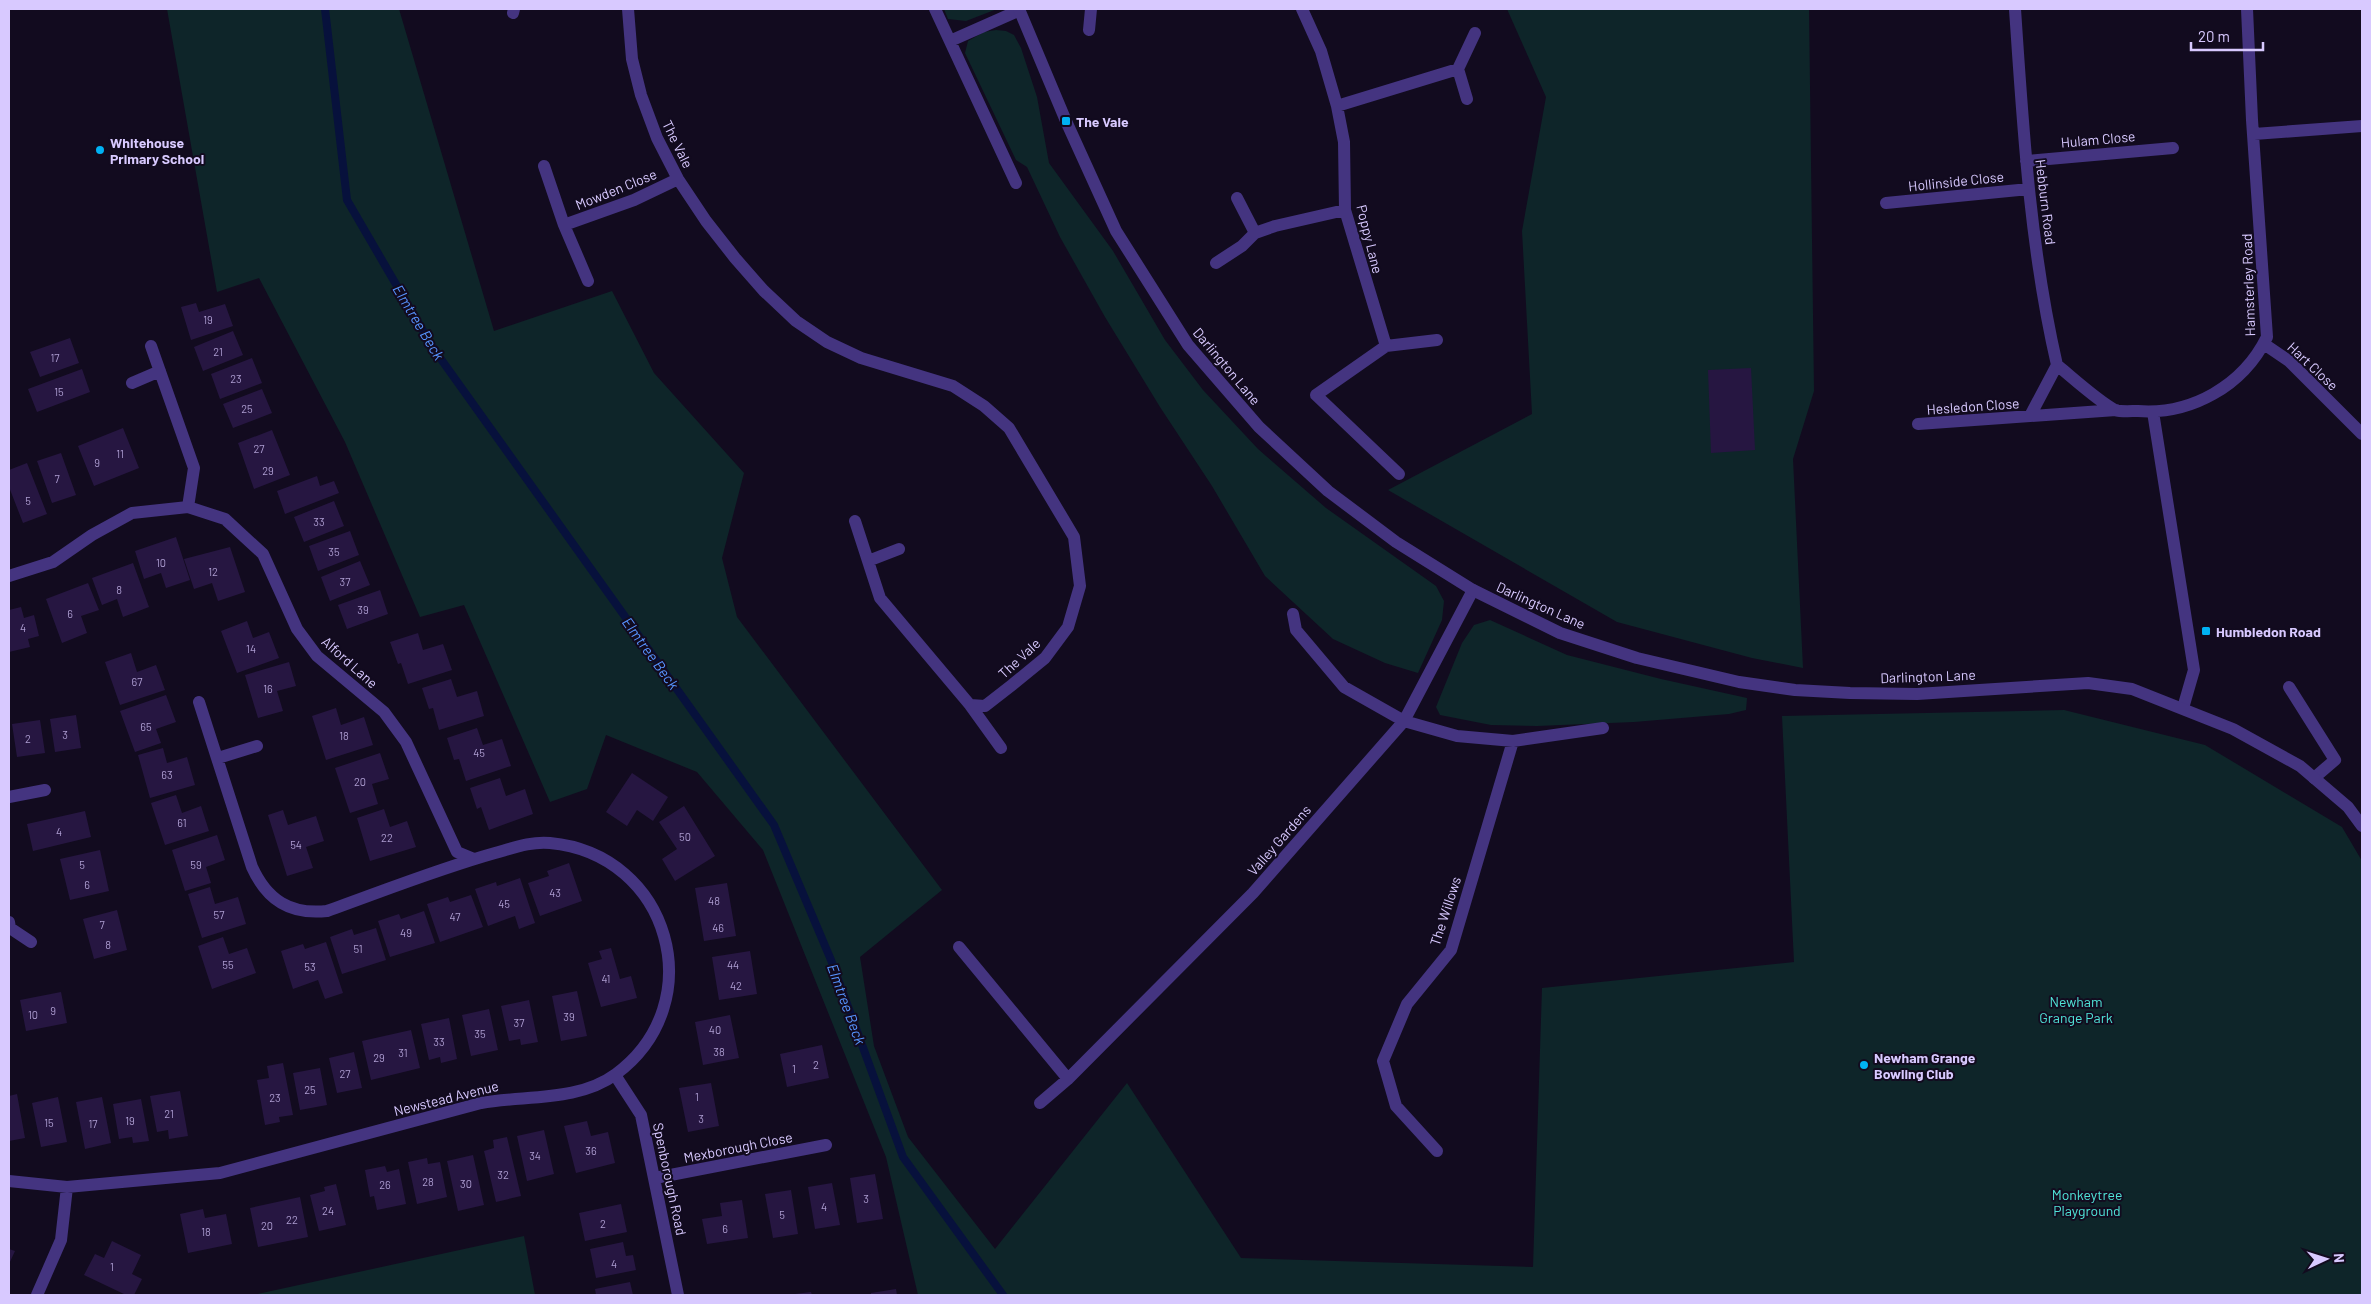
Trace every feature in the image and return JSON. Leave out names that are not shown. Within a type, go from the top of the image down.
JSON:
[{"type":"street","name":"The Vale","points":[[628,9],[632,59],[641,95],[657,138],[678,179],[735,258],[764,291],[796,321],[828,342],[862,358],[953,386],[984,406],[1009,428],[1074,537],[1080,586],[1068,627],[1045,658],[986,706],[970,705]]},
{"type":"street","points":[[935,9],[1016,183]]},
{"type":"street","name":"Darlington Lane","points":[[950,41],[1020,9],[1066,121],[1116,231],[1188,345],[1259,427],[1328,491],[1396,542],[1473,590],[1560,633],[1637,658],[1739,682],[1795,690],[1917,694],[2088,683],[2132,689],[2233,729],[2300,766],[2348,807],[2362,826]]},
{"type":"street","points":[[1089,30],[1091,9]]},
{"type":"street","name":"Poppy Lane","points":[[1302,9],[1321,51],[1337,106],[1344,142],[1345,210],[1386,346]]},
{"type":"street","name":"Hebburn Road","points":[[2015,9],[2029,189],[2047,324],[2056,365]]},
{"type":"street","name":"Hamsterley Road","points":[[2116,410],[2153,412],[2201,402],[2223,388],[2244,368],[2264,344],[2267,337],[2247,9]]},
{"type":"street","points":[[1467,100],[1458,69],[1475,34]]},
{"type":"street","points":[[1337,106],[1458,69]]},
{"type":"street","points":[[2254,134],[2362,126]]},
{"type":"street","name":"Hulam Close","points":[[2026,161],[2173,148]]},
{"type":"street","name":"Mowden Close","points":[[544,166],[564,225],[588,281]]},
{"type":"street","name":"Mowden Close","points":[[564,225],[634,200],[678,179]]},
{"type":"street","name":"Hollinside Close","points":[[1886,203],[2029,189]]},
{"type":"street","points":[[1237,198],[1255,233]]},
{"type":"street","points":[[1216,262],[1242,246],[1255,233],[1275,226],[1345,210]]},
{"type":"street","points":[[1399,474],[1316,395],[1386,346],[1437,340]]},
{"type":"street","name":"Hart Close","points":[[2264,344],[2289,361],[2362,434]]},
{"type":"street","points":[[151,346],[194,468],[188,506]]},
{"type":"street","points":[[2056,365],[2116,410]]},
{"type":"street","name":"Hesledon Close","points":[[2030,416],[2056,365]]},
{"type":"street","points":[[132,383],[160,371]]},
{"type":"street","name":"Hesledon Close","points":[[1918,424],[2116,410]]},
{"type":"street","points":[[2153,412],[2194,670],[2183,708]]},
{"type":"street","name":"Alford Lane","points":[[9,576],[53,562],[92,535],[132,513],[188,506],[225,519],[263,554],[297,629],[317,656],[384,712],[406,742],[457,852],[474,859]]},
{"type":"street","points":[[855,521],[880,598],[970,705],[1001,748]]},
{"type":"street","points":[[868,561],[899,549]]},
{"type":"street","name":"Valley Gardens","points":[[1040,1103],[1068,1079],[1253,893],[1404,721],[1473,590]]},
{"type":"street","points":[[1293,614],[1296,630],[1344,687],[1404,721],[1457,736],[1513,741],[1603,728]]},
{"type":"street","points":[[2289,687],[2335,760],[2314,778]]},
{"type":"street","name":"Newstead Avenue","points":[[9,1181],[67,1187],[220,1173],[481,1103],[510,1098],[562,1094],[591,1088],[615,1075],[638,1055],[658,1026],[666,999],[669,968],[665,934],[650,900],[625,873],[572,846],[549,842],[525,844],[474,859],[327,911],[309,913],[292,909],[276,899],[260,885],[252,867],[199,702]]},
{"type":"street","name":"The Willows","points":[[1437,1151],[1396,1106],[1383,1061],[1407,1004],[1451,950],[1513,741]]},
{"type":"street","points":[[218,758],[257,746]]},
{"type":"street","points":[[9,797],[45,790]]},
{"type":"street","points":[[9,922],[10,928],[31,942]]},
{"type":"street","points":[[959,947],[1068,1079]]},
{"type":"street","name":"Spenborough Road","points":[[615,1075],[641,1115],[678,1295]]},
{"type":"street","name":"Mexborough Close","points":[[655,1178],[826,1145]]},
{"type":"street","points":[[37,1295],[61,1240],[67,1187]]},
{"type":"green space","name":"Newham Grange Park","points":[[167,9],[399,9],[494,331],[612,291],[654,373],[744,473],[722,558],[737,617],[942,890],[860,957],[874,1046],[908,1137],[995,1249],[1127,1083],[1241,1258],[1533,1267],[1542,988],[1794,962],[1782,716],[2064,710],[2205,745],[2342,827],[2362,861],[2362,1295],[918,1295],[886,1157],[763,850],[697,772],[606,735],[587,789],[550,802],[464,605],[420,617],[345,442],[259,278],[217,292]]},
{"type":"green space","points":[[944,9],[997,9],[966,21],[948,19]]},
{"type":"green space","points":[[1507,9],[1809,9],[1814,391],[1793,459],[1803,668],[1752,658],[1617,622],[1388,490],[1532,414],[1522,231],[1546,97]]},
{"type":"green space","points":[[1006,31],[1014,35],[1021,48],[1037,97],[1049,163],[1113,251],[1165,340],[1203,390],[1258,449],[1326,508],[1436,586],[1444,601],[1442,620],[1418,673],[1385,663],[1333,639],[1265,576],[1212,486],[1160,407],[1105,317],[1060,237],[1027,167],[1016,160],[965,53],[968,41],[984,32]]},
{"type":"green space","points":[[1490,620],[1567,655],[1661,679],[1747,698],[1746,710],[1729,714],[1634,722],[1537,726],[1491,725],[1440,715],[1436,707],[1462,643],[1474,625]]},
{"type":"green space","points":[[524,1236],[535,1295],[253,1295]]},
{"type":"building","points":[[196,303],[199,312],[225,304],[233,326],[191,340],[181,307]]},
{"type":"building","points":[[233,331],[243,355],[203,371],[194,347]]},
{"type":"building","points":[[70,338],[79,363],[40,377],[30,352]]},
{"type":"building","points":[[252,358],[262,383],[220,399],[211,374]]},
{"type":"building","points":[[1751,368],[1755,450],[1711,453],[1708,370]]},
{"type":"building","points":[[82,369],[90,392],[37,412],[28,389]]},
{"type":"building","points":[[262,389],[272,413],[233,428],[223,404]]},
{"type":"building","points":[[123,428],[139,468],[94,486],[78,446]]},
{"type":"building","points":[[272,430],[290,475],[254,489],[238,443]]},
{"type":"building","points":[[61,453],[76,495],[52,503],[37,461]]},
{"type":"building","points":[[27,463],[47,514],[23,523],[9,487],[9,470]]},
{"type":"building","points":[[317,476],[320,486],[334,481],[339,493],[285,514],[277,491]]},
{"type":"building","points":[[334,501],[344,526],[304,542],[294,517]]},
{"type":"building","points":[[350,531],[359,555],[318,571],[309,546]]},
{"type":"building","points":[[176,537],[190,580],[166,588],[161,573],[144,579],[135,551]]},
{"type":"building","points":[[230,547],[245,592],[218,601],[212,583],[194,589],[184,559]]},
{"type":"building","points":[[360,561],[370,585],[330,601],[321,577]]},
{"type":"building","points":[[133,563],[149,607],[123,617],[117,599],[102,605],[92,578]]},
{"type":"building","points":[[88,583],[99,610],[81,616],[87,633],[62,643],[46,599]]},
{"type":"building","points":[[380,590],[388,614],[347,629],[338,605]]},
{"type":"building","points":[[21,607],[24,618],[34,615],[39,636],[28,639],[30,647],[9,652],[9,610]]},
{"type":"building","points":[[247,621],[253,638],[269,632],[279,658],[237,673],[221,631]]},
{"type":"building","points":[[418,633],[423,650],[443,644],[452,670],[408,684],[401,663],[398,664],[390,642]]},
{"type":"building","points":[[131,653],[137,672],[156,665],[165,690],[120,705],[105,662]]},
{"type":"building","points":[[289,662],[296,686],[277,691],[283,711],[258,718],[245,675]]},
{"type":"building","points":[[451,679],[457,697],[477,691],[484,716],[439,730],[433,708],[429,709],[422,688]]},
{"type":"building","points":[[166,695],[176,722],[156,729],[161,743],[135,752],[120,711]]},
{"type":"building","points":[[336,708],[341,725],[364,717],[373,745],[326,760],[312,716]]},
{"type":"building","points":[[76,715],[81,748],[55,752],[50,719]]},
{"type":"building","points":[[40,720],[45,753],[17,757],[12,724]]},
{"type":"building","points":[[477,728],[483,745],[502,739],[511,766],[466,781],[459,759],[454,760],[447,738]]},
{"type":"building","points":[[163,748],[167,763],[187,757],[195,785],[150,798],[138,755]]},
{"type":"building","points":[[380,753],[389,779],[372,784],[378,804],[350,813],[335,768]]},
{"type":"building","points":[[632,773],[668,797],[653,821],[637,810],[627,826],[606,812]]},
{"type":"building","points":[[500,778],[506,796],[525,789],[533,814],[489,830],[481,807],[477,809],[470,788]]},
{"type":"building","points":[[176,795],[182,813],[201,806],[209,831],[165,845],[151,803]]},
{"type":"building","points":[[684,806],[715,856],[675,881],[662,859],[677,849],[659,822]]},
{"type":"building","points":[[384,809],[390,827],[407,821],[416,847],[370,861],[357,818]]},
{"type":"building","points":[[283,810],[288,825],[316,816],[324,841],[306,847],[313,868],[287,876],[268,815]]},
{"type":"building","points":[[85,811],[91,837],[33,851],[27,824]]},
{"type":"building","points":[[217,835],[225,860],[206,867],[211,883],[185,891],[172,850]]},
{"type":"building","points":[[100,850],[109,891],[70,900],[60,859]]},
{"type":"building","points":[[569,863],[582,901],[540,916],[528,883],[549,876],[547,871]]},
{"type":"building","points":[[520,878],[535,923],[519,929],[515,916],[488,926],[475,889],[496,882],[497,886]]},
{"type":"building","points":[[727,883],[736,936],[704,941],[695,888]]},
{"type":"building","points":[[210,887],[215,904],[238,897],[246,924],[202,938],[188,894]]},
{"type":"building","points":[[471,895],[483,927],[440,942],[427,904],[448,897],[450,902]]},
{"type":"building","points":[[117,910],[127,950],[94,959],[83,919]]},
{"type":"building","points":[[424,911],[435,943],[390,957],[378,921],[399,914],[401,919]]},
{"type":"building","points":[[376,928],[386,960],[342,974],[330,937],[352,929],[354,935]]},
{"type":"building","points":[[223,937],[229,954],[247,948],[256,973],[212,989],[198,946]]},
{"type":"building","points":[[326,942],[343,993],[325,999],[318,980],[293,989],[281,951],[303,944],[305,949]]},
{"type":"building","points":[[611,948],[620,979],[631,976],[637,998],[601,1007],[588,963],[602,959],[599,951]]},
{"type":"building","points":[[750,951],[757,994],[719,1000],[712,957]]},
{"type":"building","points":[[577,991],[587,1036],[561,1041],[552,996]]},
{"type":"building","points":[[61,992],[67,1023],[26,1031],[20,1000]]},
{"type":"building","points":[[529,1000],[538,1042],[521,1045],[520,1039],[509,1041],[501,1006]]},
{"type":"building","points":[[489,1009],[498,1050],[471,1056],[462,1015]]},
{"type":"building","points":[[730,1015],[739,1058],[703,1065],[695,1022]]},
{"type":"building","points":[[449,1018],[457,1059],[441,1063],[440,1057],[429,1060],[421,1024]]},
{"type":"building","points":[[411,1030],[420,1068],[371,1080],[362,1041]]},
{"type":"building","points":[[822,1045],[829,1078],[787,1087],[780,1054]]},
{"type":"building","points":[[354,1052],[362,1088],[337,1093],[329,1058]]},
{"type":"building","points":[[283,1063],[293,1115],[279,1117],[280,1122],[265,1125],[257,1080],[269,1078],[267,1066]]},
{"type":"building","points":[[320,1068],[327,1105],[300,1110],[293,1073]]},
{"type":"building","points":[[711,1083],[719,1126],[688,1132],[679,1088]]},
{"type":"building","points":[[180,1091],[188,1136],[169,1139],[168,1130],[157,1132],[150,1096]]},
{"type":"building","points":[[17,1094],[25,1138],[9,1141],[9,1096]]},
{"type":"building","points":[[58,1097],[67,1142],[41,1147],[32,1103]]},
{"type":"building","points":[[102,1097],[111,1143],[85,1149],[76,1102]]},
{"type":"building","points":[[141,1099],[149,1141],[133,1143],[132,1137],[119,1139],[113,1104]]},
{"type":"building","points":[[587,1121],[591,1136],[608,1132],[615,1163],[576,1173],[564,1126]]},
{"type":"building","points":[[544,1130],[554,1174],[527,1181],[517,1136]]},
{"type":"building","points":[[507,1137],[521,1196],[496,1202],[484,1151],[494,1148],[493,1140]]},
{"type":"building","points":[[473,1155],[484,1205],[458,1211],[447,1161]]},
{"type":"building","points":[[427,1158],[428,1164],[440,1162],[447,1197],[417,1204],[408,1162]]},
{"type":"building","points":[[385,1166],[387,1172],[399,1169],[406,1204],[377,1210],[374,1196],[370,1197],[365,1170]]},
{"type":"building","points":[[875,1174],[883,1219],[857,1223],[850,1178]]},
{"type":"building","points":[[832,1183],[840,1225],[815,1229],[808,1187]]},
{"type":"building","points":[[336,1184],[346,1225],[319,1231],[310,1195],[325,1191],[324,1187]]},
{"type":"building","points":[[791,1190],[798,1234],[773,1238],[765,1194]]},
{"type":"building","points":[[300,1197],[308,1237],[258,1247],[250,1208]]},
{"type":"building","points":[[742,1200],[748,1238],[707,1244],[702,1219],[722,1216],[720,1203]]},
{"type":"building","points":[[621,1204],[627,1232],[585,1241],[579,1213]]},
{"type":"building","points":[[203,1209],[205,1218],[226,1214],[232,1244],[188,1253],[180,1214]]},
{"type":"building","points":[[112,1241],[141,1255],[132,1274],[142,1279],[134,1295],[126,1295],[84,1275],[95,1254],[104,1258]]},
{"type":"building","points":[[623,1242],[626,1256],[633,1255],[636,1270],[596,1278],[590,1249]]},
{"type":"building","points":[[9,1249],[15,1251],[9,1264]]},
{"type":"building","points":[[630,1282],[633,1295],[596,1295],[595,1289]]},
{"type":"building","points":[[896,1289],[897,1295],[871,1295],[871,1293]]},
{"type":"building","points":[[811,1292],[812,1295],[795,1295],[795,1294]]},
{"type":"waterway","name":"Elmtree Beck","points":[[325,9],[347,200],[433,348],[774,825],[831,960],[903,1157],[1003,1295]]},
{"type":"place","name":"The Vale","points":[[1066,121]]},
{"type":"place","name":"Whitehouse Primary School","points":[[100,150]]},
{"type":"place","name":"Humbledon Road","points":[[2206,631]]},
{"type":"place","name":"Newham Grange Bowling Club","points":[[1864,1065]]},
{"type":"park label","name":"Monkeytree Playground","points":[[2087,1202]]}]
